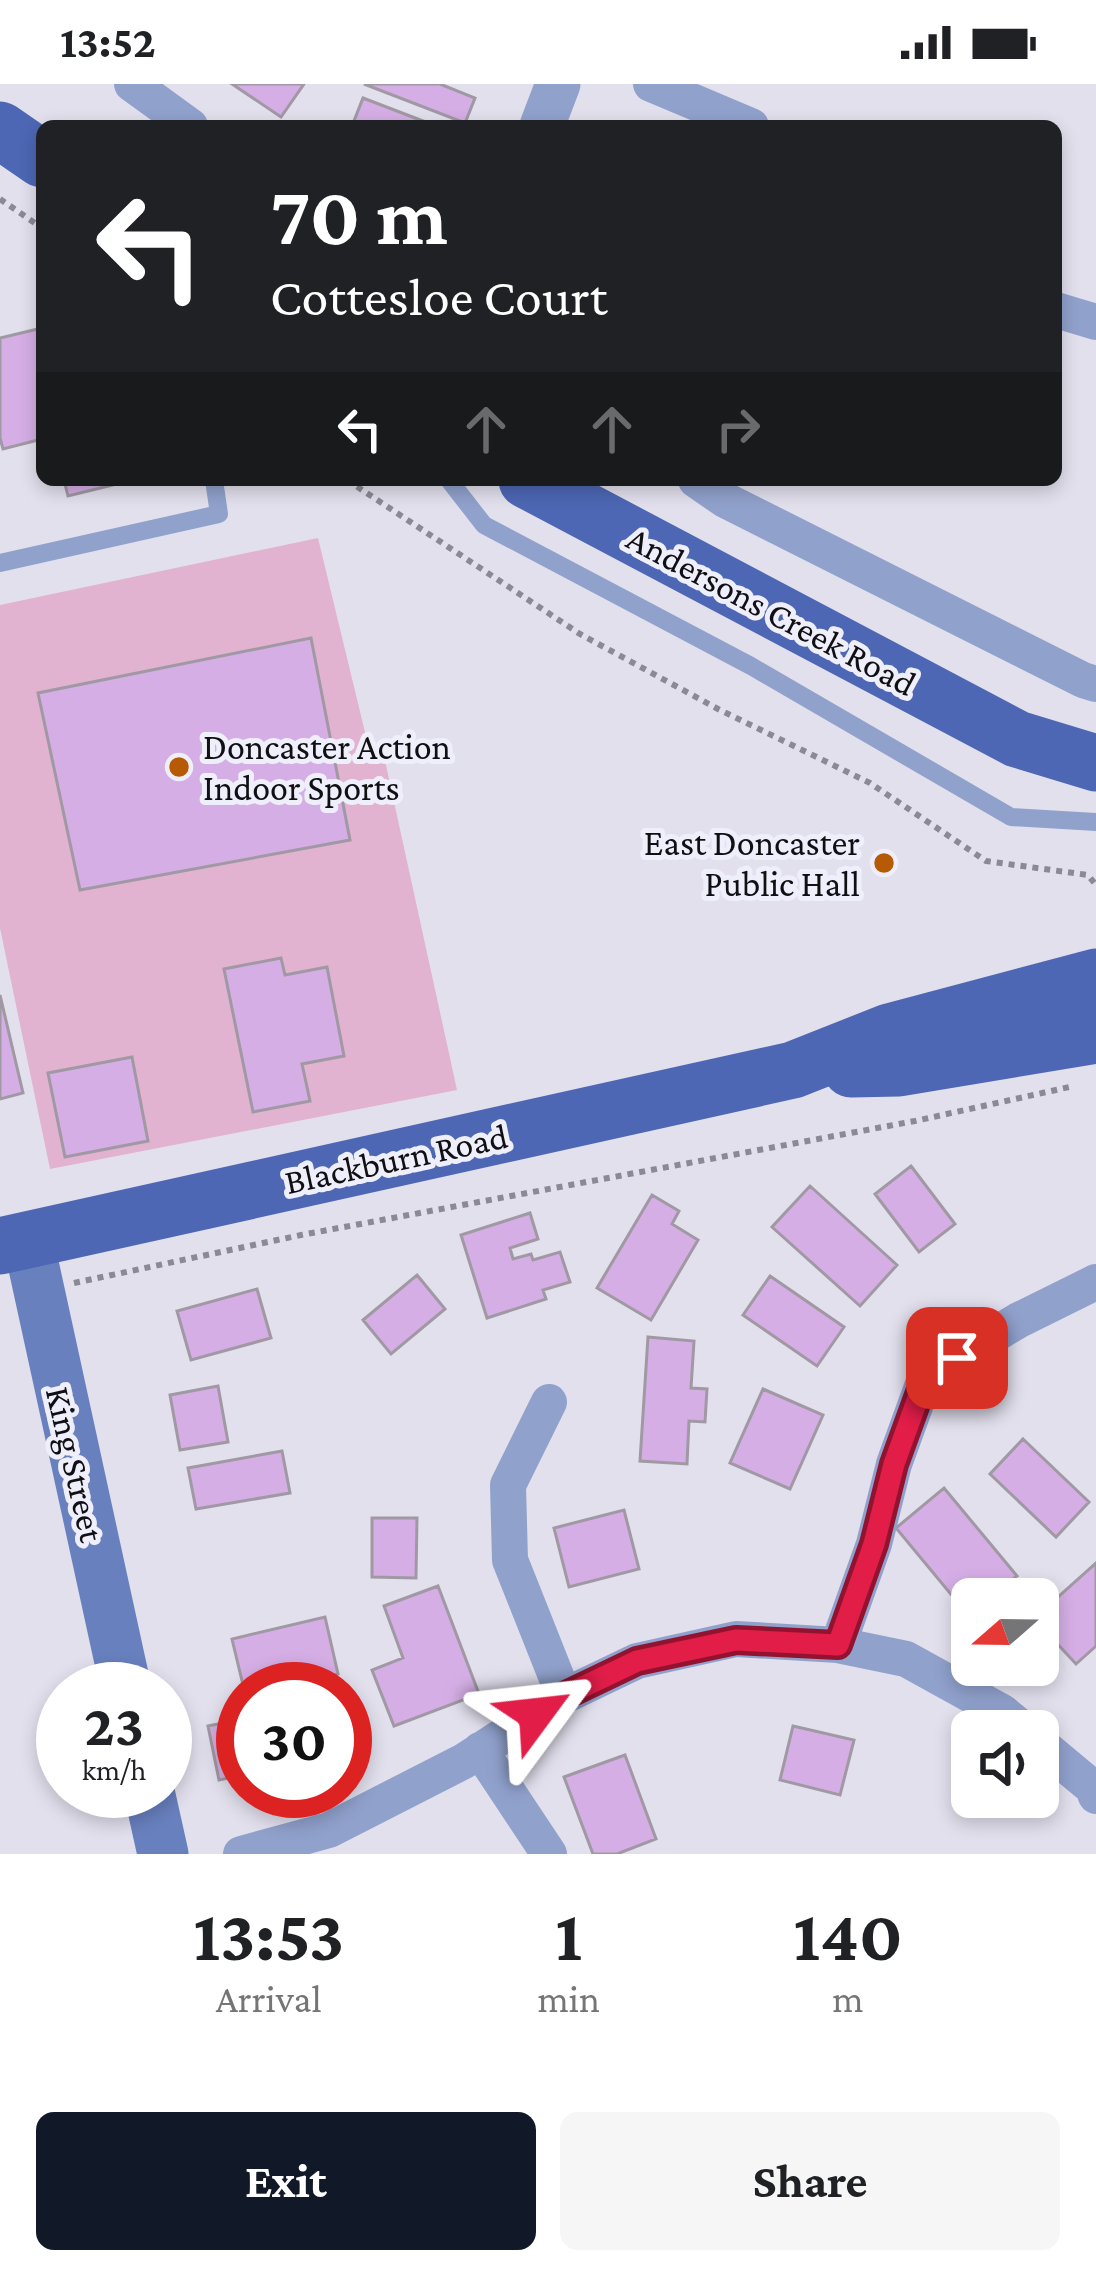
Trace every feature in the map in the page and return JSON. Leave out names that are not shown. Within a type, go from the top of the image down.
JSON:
[{"type":"main road","points":[[0,130],[36,155]]},
{"type":"main road","name":"Andersons Creek Road","points":[[538,486],[1017,739],[1096,764]]},
{"type":"main road","name":"Andersons Creek Road","points":[[1017,739],[1096,807]]},
{"type":"main road","name":"Blackburn Road","points":[[22,1258],[793,1070],[889,1032],[1096,977]]},
{"type":"main road","name":"Blackburn Road","points":[[793,1070],[899,1068],[1096,1035]]},
{"type":"main road","name":"King Street","points":[[22,1258],[119,1662]]},
{"type":"main road","points":[[154,1818],[163,1854]]},
{"type":"street","points":[[132,84],[182,120]]},
{"type":"street","points":[[544,120],[558,84]]},
{"type":"street","points":[[651,84],[737,120]]},
{"type":"street","points":[[1062,312],[1096,322]]},
{"type":"street","name":"Andersons Creek Road","points":[[705,486],[1096,684]]},
{"type":"street","points":[[838,1645],[926,1376],[1019,1320],[1096,1282]]},
{"type":"street","points":[[549,1402],[508,1485],[510,1560],[564,1696]]},
{"type":"street","points":[[241,1854],[329,1830],[480,1750],[564,1696],[637,1661],[736,1640],[838,1645],[906,1659],[998,1710]]},
{"type":"street","points":[[480,1750],[549,1854]]},
{"type":"street","points":[[1059,1760],[1096,1796]]},
{"type":"lane","points":[[0,563],[219,514],[215,486]]},
{"type":"lane","points":[[454,486],[484,525],[751,666],[1011,817],[1096,822]]},
{"type":"path","points":[[0,199],[36,225]]},
{"type":"path","points":[[356,486],[580,634],[718,709],[870,783],[986,861],[1088,875],[1096,885]]},
{"type":"path","points":[[22,1258],[301,1234],[915,1121],[1073,1087]]},
{"type":"shaded area","points":[[318,538],[371,757],[384,756],[457,1090],[50,1169],[0,928],[0,605]]},
{"type":"building","points":[[232,84],[304,84],[281,117]]},
{"type":"building","points":[[364,84],[440,84],[475,98],[466,120]]},
{"type":"building","points":[[363,98],[420,120],[354,120]]},
{"type":"building","points":[[36,329],[36,441],[3,449],[0,438],[0,338]]},
{"type":"building","points":[[66,486],[109,486],[68,496]]},
{"type":"building","points":[[311,638],[350,840],[80,890],[38,693]]},
{"type":"building","points":[[281,958],[285,975],[327,967],[344,1056],[302,1064],[310,1101],[253,1112],[224,969]]},
{"type":"building","points":[[0,995],[23,1093],[0,1099]]},
{"type":"building","points":[[132,1057],[148,1141],[65,1157],[48,1073]]},
{"type":"building","points":[[911,1166],[955,1224],[919,1252],[875,1194]]},
{"type":"building","points":[[810,1186],[897,1265],[860,1306],[772,1227]]},
{"type":"building","points":[[652,1195],[679,1211],[672,1224],[698,1240],[651,1320],[597,1288]]},
{"type":"building","points":[[530,1213],[538,1239],[510,1248],[513,1259],[531,1254],[533,1260],[560,1252],[570,1282],[543,1290],[546,1299],[487,1318],[461,1235]]},
{"type":"building","points":[[417,1275],[445,1309],[391,1354],[363,1320]]},
{"type":"building","points":[[770,1276],[844,1327],[817,1366],[743,1315]]},
{"type":"building","points":[[257,1289],[271,1338],[191,1360],[177,1311]]},
{"type":"building","points":[[648,1337],[694,1341],[691,1388],[707,1389],[705,1422],[689,1421],[687,1464],[640,1461]]},
{"type":"building","points":[[218,1386],[228,1442],[180,1450],[170,1395]]},
{"type":"building","points":[[763,1389],[823,1415],[790,1489],[730,1463]]},
{"type":"building","points":[[1023,1439],[1089,1502],[1056,1537],[990,1474]]},
{"type":"building","points":[[282,1451],[290,1493],[196,1509],[188,1468]]},
{"type":"building","points":[[944,1488],[1017,1576],[951,1578],[951,1594],[896,1528]]},
{"type":"building","points":[[624,1510],[639,1569],[569,1587],[554,1528]]},
{"type":"building","points":[[372,1518],[417,1518],[416,1578],[372,1577]]},
{"type":"building","points":[[1096,1563],[1096,1646],[1076,1664],[1059,1646],[1059,1596]]},
{"type":"building","points":[[438,1586],[479,1694],[394,1726],[372,1670],[403,1658],[384,1606]]},
{"type":"building","points":[[325,1617],[335,1662],[238,1662],[232,1639]]},
{"type":"building","points":[[216,1724],[216,1765],[208,1726]]},
{"type":"building","points":[[793,1726],[854,1740],[840,1795],[780,1780]]},
{"type":"building","points":[[625,1755],[656,1839],[617,1854],[593,1854],[564,1777]]},
{"type":"place","name":"Doncaster Action Indoor Sports","points":[[179,767]]},
{"type":"place","name":"East Doncaster Public Hall","points":[[884,863]]},
{"type":"route","points":[[536,1714],[637,1661],[736,1640],[838,1645],[926,1376],[957,1358]]}]
